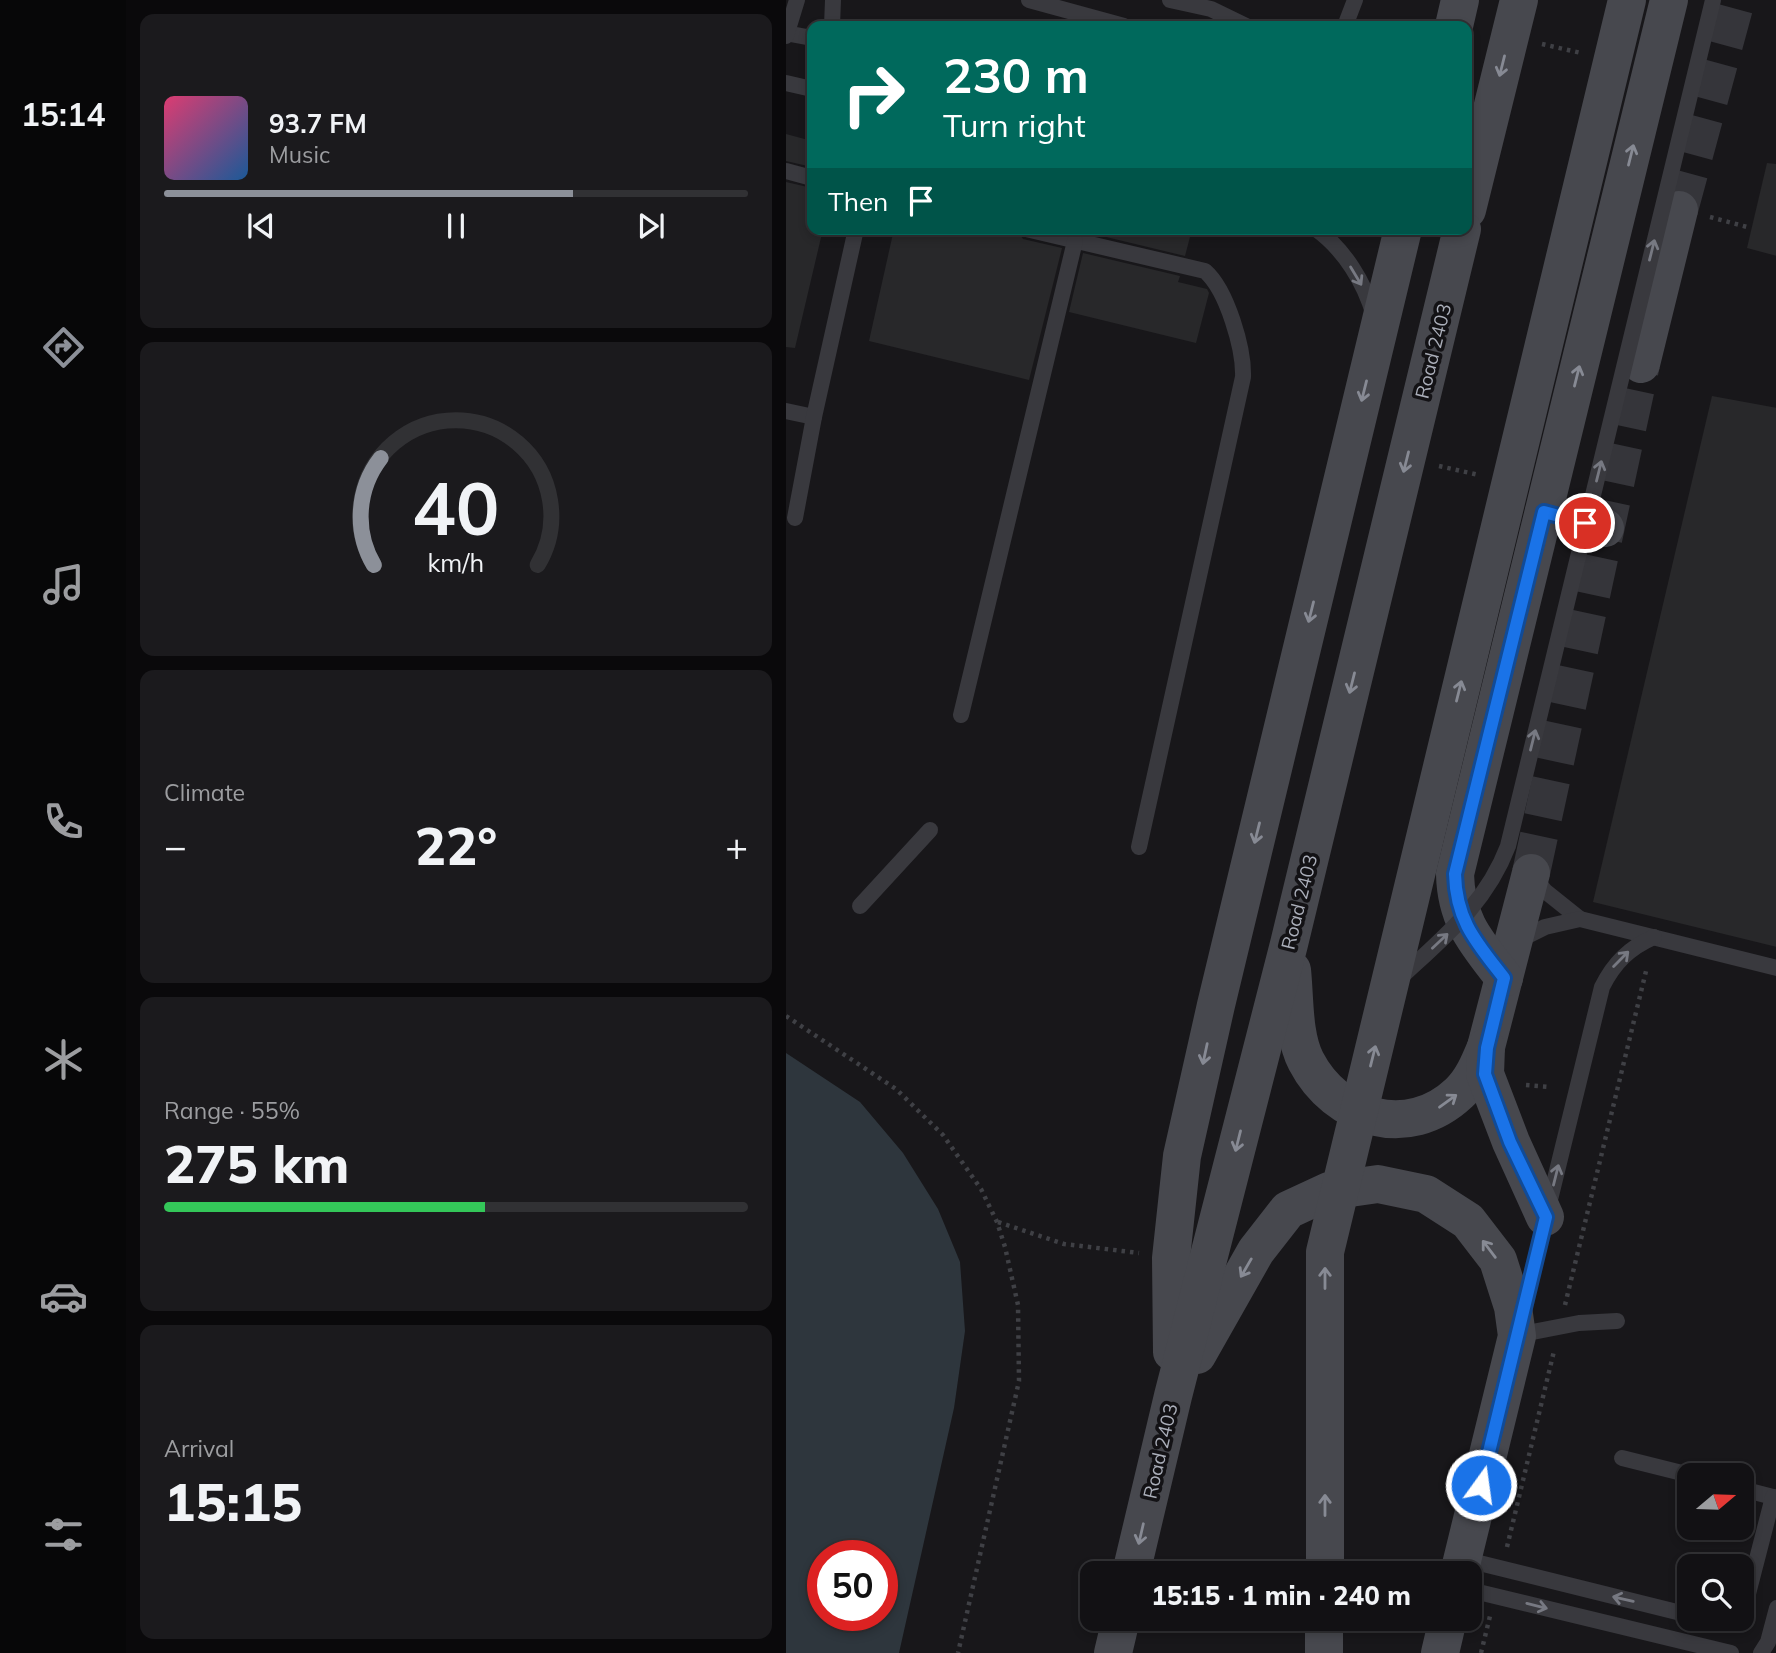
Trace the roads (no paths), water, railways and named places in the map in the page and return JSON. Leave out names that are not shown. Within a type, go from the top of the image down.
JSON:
[{"type":"main road","points":[[1455,21],[1460,0]]},
{"type":"main road","points":[[1472,190],[1519,0]]},
{"type":"main road","points":[[1324,1561],[1325,1252],[1390,987],[1446,741],[1627,0]]},
{"type":"main road","points":[[1509,961],[1466,927],[1459,908],[1455,874],[1669,0]]},
{"type":"main road","points":[[1641,364],[1679,210]]},
{"type":"main road","points":[[1173,1396],[1171,1258],[1182,1156],[1402,235]]},
{"type":"main road","name":"Road 2403","points":[[1134,1561],[1173,1396],[1289,944],[1461,235]]},
{"type":"main road","points":[[1544,512],[1606,528]]},
{"type":"main road","points":[[1530,873],[1487,1048],[1485,1074],[1510,1142],[1546,1217]]},
{"type":"main road","points":[[1289,944],[1298,1033],[1304,1059],[1330,1094],[1360,1113],[1386,1119],[1413,1118],[1438,1109],[1459,1093],[1476,1072],[1487,1048]]},
{"type":"main road","points":[[1173,1396],[1256,1251],[1288,1210],[1329,1191],[1378,1184],[1426,1194],[1468,1221],[1498,1260],[1513,1307],[1517,1336],[1467,1561]]},
{"type":"main road","points":[[1113,1653],[1118,1631]]},
{"type":"main road","points":[[1324,1631],[1324,1653]]},
{"type":"main road","points":[[1440,1653],[1445,1631]]},
{"type":"lane","points":[[797,0],[786,34],[807,37]]},
{"type":"lane","points":[[832,21],[833,0]]},
{"type":"lane","points":[[1029,0],[1106,21]]},
{"type":"lane","points":[[1170,0],[1211,9],[1236,21]]},
{"type":"lane","points":[[1347,21],[1355,0]]},
{"type":"lane","points":[[1390,987],[1476,906],[1499,869],[1508,846],[1713,0]]},
{"type":"lane","points":[[786,83],[807,88]]},
{"type":"lane","points":[[786,171],[807,177]]},
{"type":"lane","points":[[795,518],[814,417],[855,235]]},
{"type":"lane","points":[[1050,235],[1205,271],[1220,291],[1243,362],[1243,377],[1139,848]]},
{"type":"lane","points":[[1322,235],[1342,254],[1359,278],[1371,305],[1378,333]]},
{"type":"lane","points":[[961,715],[1075,241]]},
{"type":"lane","points":[[786,411],[814,417]]},
{"type":"lane","points":[[860,906],[930,830]]},
{"type":"lane","points":[[1530,873],[1546,891],[1580,919],[1776,968]]},
{"type":"lane","points":[[1509,961],[1545,927],[1580,919]]},
{"type":"lane","points":[[1617,1321],[1559,1327],[1517,1336],[1602,987],[1623,955],[1637,944],[1654,937]]},
{"type":"lane","points":[[1622,1458],[1677,1472]]},
{"type":"lane","points":[[1754,1492],[1775,1497],[1754,1572]]},
{"type":"lane","points":[[1482,1572],[1501,1570],[1677,1612]]},
{"type":"lane","points":[[1482,1586],[1495,1595],[1732,1653]]},
{"type":"lane","points":[[1761,1653],[1768,1642],[1776,1608]]},
{"type":"tunnel","points":[[1679,210],[1736,0]]},
{"type":"tunnel","points":[[1531,873],[1641,364]]}]
